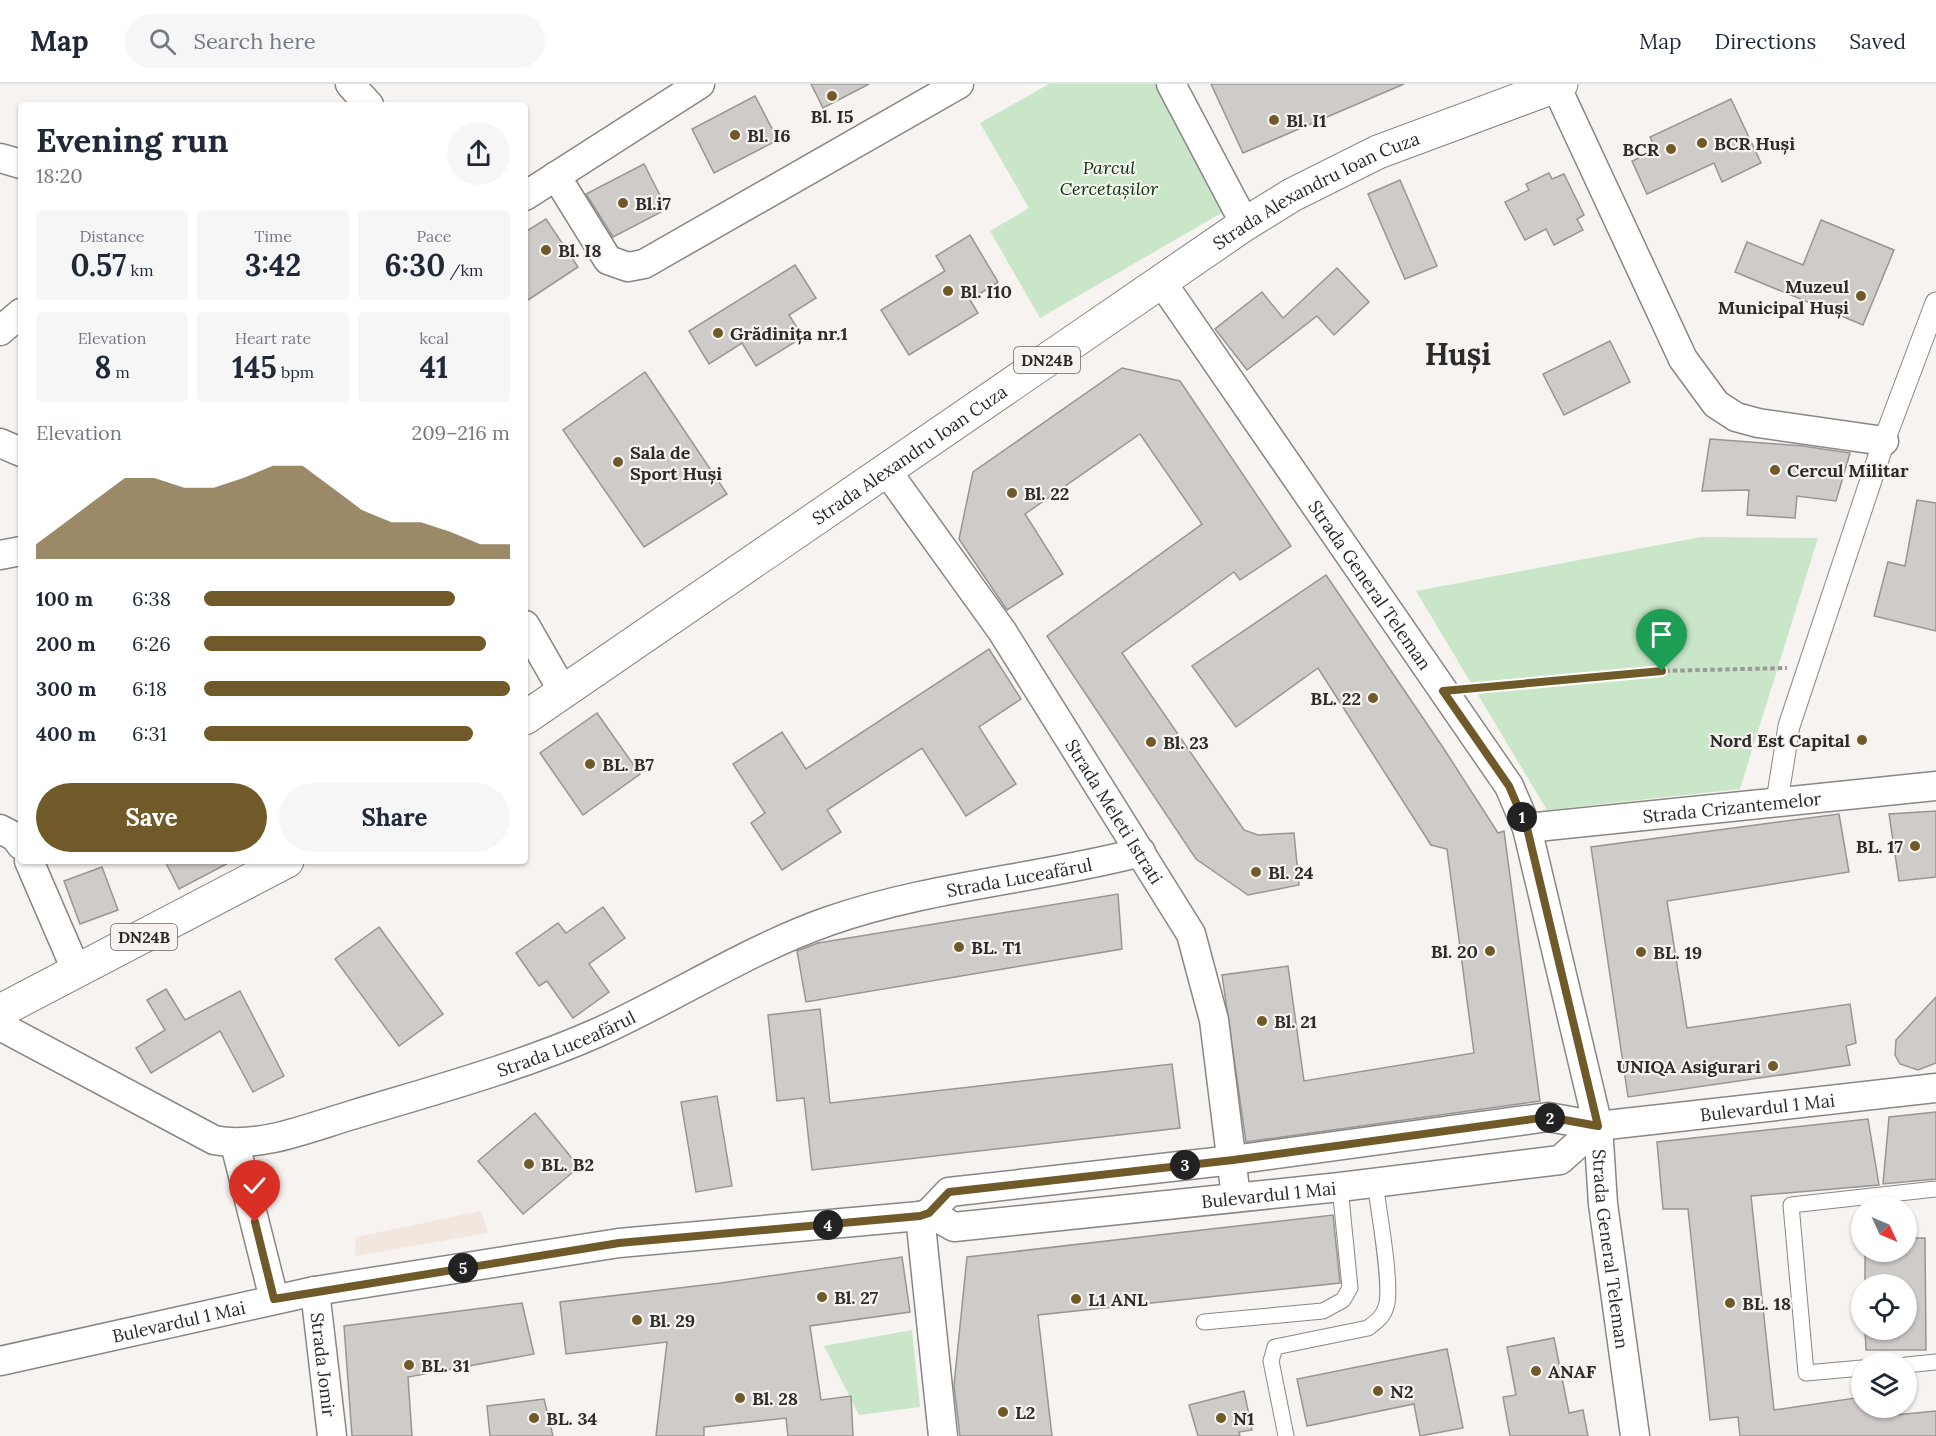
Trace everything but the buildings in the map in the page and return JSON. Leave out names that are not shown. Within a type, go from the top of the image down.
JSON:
[{"type":"highway","name":"Strada Alexandru Ioan Cuza","points":[[528,716],[1245,224],[1318,181],[1378,152],[1559,85]]},
{"type":"highway","name":"DN24B","points":[[0,1011],[281,864]]},
{"type":"street","points":[[350,84],[366,102]]},
{"type":"street","points":[[528,194],[700,84]]},
{"type":"street","points":[[556,176],[608,260],[628,267],[644,264],[959,84]]},
{"type":"street","points":[[1171,84],[1245,224]]},
{"type":"street","points":[[1559,85],[1683,359],[1716,404],[1736,417],[1758,423],[1884,441]]},
{"type":"street","points":[[0,158],[18,163]]},
{"type":"street","name":"Strada General Teleman","points":[[1161,282],[1509,786],[1527,828],[1598,1126],[1603,1204],[1635,1436]]},
{"type":"street","points":[[1777,801],[1789,726],[1884,441],[1936,303]]},
{"type":"street","points":[[0,331],[18,316]]},
{"type":"street","points":[[0,443],[18,451]]},
{"type":"street","name":"Strada Meleti Istrati","points":[[886,470],[1002,631],[1191,934],[1201,961],[1214,1020],[1236,1197]]},
{"type":"street","points":[[0,555],[18,552]]},
{"type":"street","points":[[528,630],[564,693]]},
{"type":"street","name":"Strada Crizantemelor","points":[[1527,828],[1936,786]]},
{"type":"street","points":[[0,829],[18,841]]},
{"type":"street","name":"Strada Luceafărul","points":[[0,1026],[214,1140],[235,1144],[272,1138],[461,1082],[586,1037],[672,997],[793,935],[832,920],[909,899],[1141,852]]},
{"type":"street","points":[[30,864],[77,972]]},
{"type":"street","name":"Bulevardul 1 Mai","points":[[924,1214],[949,1192],[1233,1160],[1548,1117],[1598,1126],[1936,1088]]},
{"type":"street","name":"Bulevardul 1 Mai","points":[[0,1361],[315,1291],[619,1243],[924,1214],[954,1227],[1340,1187],[1560,1160],[1598,1126]]},
{"type":"street","points":[[235,1144],[274,1299]]},
{"type":"street","points":[[924,1214],[943,1436]]},
{"type":"street","name":"Strada Jomir","points":[[315,1291],[332,1436]]},
{"type":"lane","points":[[1286,1436],[1271,1361],[1275,1347],[1368,1328],[1381,1318],[1387,1306],[1388,1287],[1375,1182]]},
{"type":"lane","points":[[1204,1322],[1323,1311],[1343,1300],[1350,1288],[1340,1187]]},
{"type":"lane","points":[[1851,1369],[1806,1373],[1791,1205],[1936,1188]]},
{"type":"lane","points":[[1917,1364],[1936,1362]]},
{"type":"path","points":[[1443,691],[1662,671],[1809,667]]},
{"type":"shaded area","points":[[481,1211],[488,1233],[355,1256],[356,1237]]},
{"type":"green space","name":"Parcul Cercetașilor","points":[[1049,84],[1156,84],[1225,211],[1040,318],[990,231],[1029,208],[980,123]]},
{"type":"green space","points":[[1701,537],[1818,538],[1740,789],[1547,810],[1416,591]]},
{"type":"green space","points":[[912,1330],[920,1407],[859,1415],[824,1346]]},
{"type":"place","name":"Bl. I5","points":[[832,96]]},
{"type":"place","name":"Bl. I1","points":[[1274,120]]},
{"type":"place","name":"Bl. I6","points":[[735,135]]},
{"type":"place","name":"BCR Huși","points":[[1702,143]]},
{"type":"place","name":"BCR","points":[[1671,149]]},
{"type":"place","name":"Bl.i7","points":[[623,203]]},
{"type":"place","name":"Bl. I8","points":[[546,250]]},
{"type":"place","name":"Bl. I10","points":[[948,291]]},
{"type":"place","name":"Muzeul Municipal Huși","points":[[1861,296]]},
{"type":"place","name":"Grădinița nr.1","points":[[718,333]]},
{"type":"place","name":"Sala de Sport Huși","points":[[618,462]]},
{"type":"place","name":"Cercul Militar","points":[[1775,470]]},
{"type":"place","name":"Bl. 22","points":[[1012,493]]},
{"type":"place","name":"BL. 22","points":[[1373,698]]},
{"type":"place","name":"Nord Est Capital","points":[[1862,740]]},
{"type":"place","name":"Bl. 23","points":[[1151,742]]},
{"type":"place","name":"BL. B7","points":[[590,764]]},
{"type":"place","name":"BL. 17","points":[[1915,846]]},
{"type":"place","name":"Bl. 24","points":[[1256,872]]},
{"type":"place","name":"BL. T1","points":[[959,947]]},
{"type":"place","name":"Bl. 20","points":[[1490,951]]},
{"type":"place","name":"BL. 19","points":[[1641,952]]},
{"type":"place","name":"Bl. 21","points":[[1262,1021]]},
{"type":"place","name":"UNIQA Asigurari","points":[[1773,1066]]},
{"type":"place","name":"BL. B2","points":[[529,1164]]},
{"type":"place","name":"Bl. 27","points":[[822,1297]]},
{"type":"place","name":"L1 ANL","points":[[1076,1299]]},
{"type":"place","name":"BL. 18","points":[[1730,1303]]},
{"type":"place","name":"Bl. 29","points":[[637,1320]]},
{"type":"place","name":"BL. 31","points":[[409,1365]]},
{"type":"place","name":"ANAF","points":[[1536,1371]]},
{"type":"place","name":"N2","points":[[1378,1391]]},
{"type":"place","name":"Bl. 28","points":[[740,1398]]},
{"type":"place","name":"L2","points":[[1003,1412]]},
{"type":"place","name":"BL. 34","points":[[534,1418]]},
{"type":"place","name":"N1","points":[[1221,1418]]},
{"type":"district","name":"Huși","points":[[1458,354]]},
{"type":"route","points":[[255,1222],[274,1299],[619,1243],[920,1216],[929,1213],[949,1192],[1233,1160],[1548,1117],[1598,1126],[1527,828],[1509,786],[1443,691],[1662,671]]}]
